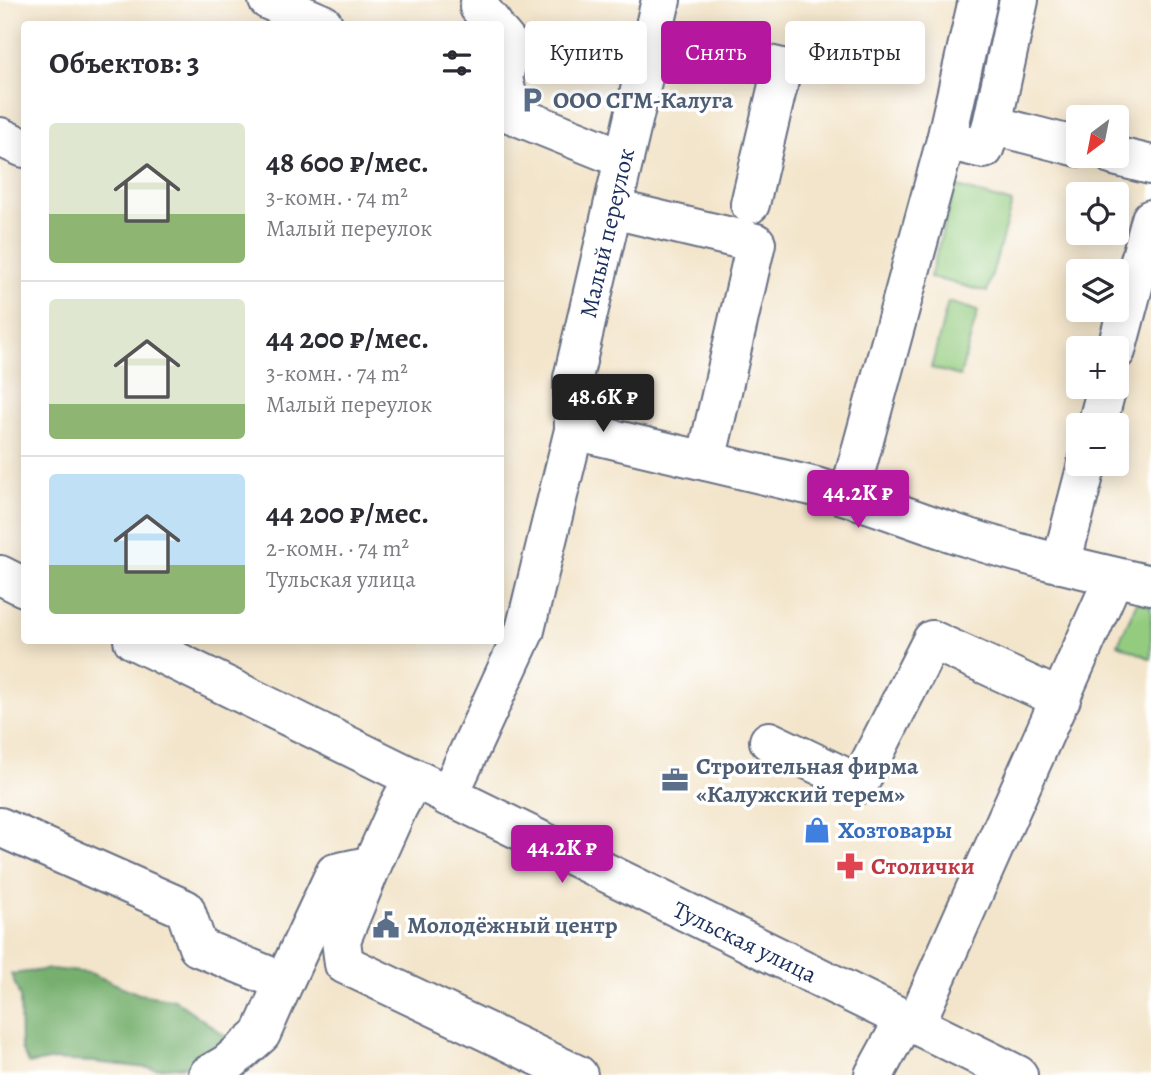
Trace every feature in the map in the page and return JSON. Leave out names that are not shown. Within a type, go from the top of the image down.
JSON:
[{"type":"street","points":[[268,0],[316,21]]},
{"type":"street","name":"Малый переулок","points":[[448,797],[525,630],[574,430],[573,378],[661,0]]},
{"type":"street","points":[[849,495],[946,141],[978,0]]},
{"type":"street","points":[[946,141],[984,149],[992,125],[1019,0]]},
{"type":"street","points":[[504,38],[511,47],[504,74]]},
{"type":"street","points":[[652,38],[782,68],[750,204]]},
{"type":"street","points":[[504,82],[512,114],[624,159]]},
{"type":"street","points":[[992,125],[1066,144]]},
{"type":"street","points":[[0,137],[21,147]]},
{"type":"street","points":[[1129,160],[1151,165]]},
{"type":"street","points":[[613,209],[756,243],[706,461]]},
{"type":"street","points":[[1120,336],[1151,219]]},
{"type":"street","points":[[574,430],[849,495],[968,538],[1151,585]]},
{"type":"street","points":[[1061,564],[1084,476]]},
{"type":"street","points":[[0,575],[21,586]]},
{"type":"street","points":[[874,1075],[909,1022],[1061,699],[1114,577]]},
{"type":"street","points":[[769,741],[859,784],[932,640],[1061,699]]},
{"type":"street","name":"Тульская улица","points":[[141,644],[1018,1075]]},
{"type":"street","points":[[413,779],[372,865],[341,940],[344,964],[578,1075]]},
{"type":"street","points":[[0,827],[185,909],[198,947],[284,982]]},
{"type":"street","points":[[221,1071],[261,1034],[335,873],[372,865]]},
{"type":"green space","points":[[955,186],[1012,203],[987,292],[930,277]]},
{"type":"green space","points":[[948,302],[978,311],[960,376],[931,368]]},
{"type":"green space","points":[[1137,602],[1151,606],[1151,659],[1118,644]]},
{"type":"green space","points":[[51,969],[90,973],[139,994],[175,1000],[231,1040],[199,1065],[156,1069],[50,1060],[29,1064],[21,1049],[20,997],[11,974]]},
{"type":"place","name":"ООО СГМ-Калуга","points":[[532,100]]},
{"type":"place","name":"Строительная фирма «Калужский терем»","points":[[675,780]]},
{"type":"place","name":"Хозтовары","points":[[817,830]]},
{"type":"place","name":"Столички","points":[[850,866]]},
{"type":"place","name":"Молодёжный центр","points":[[386,925]]}]
